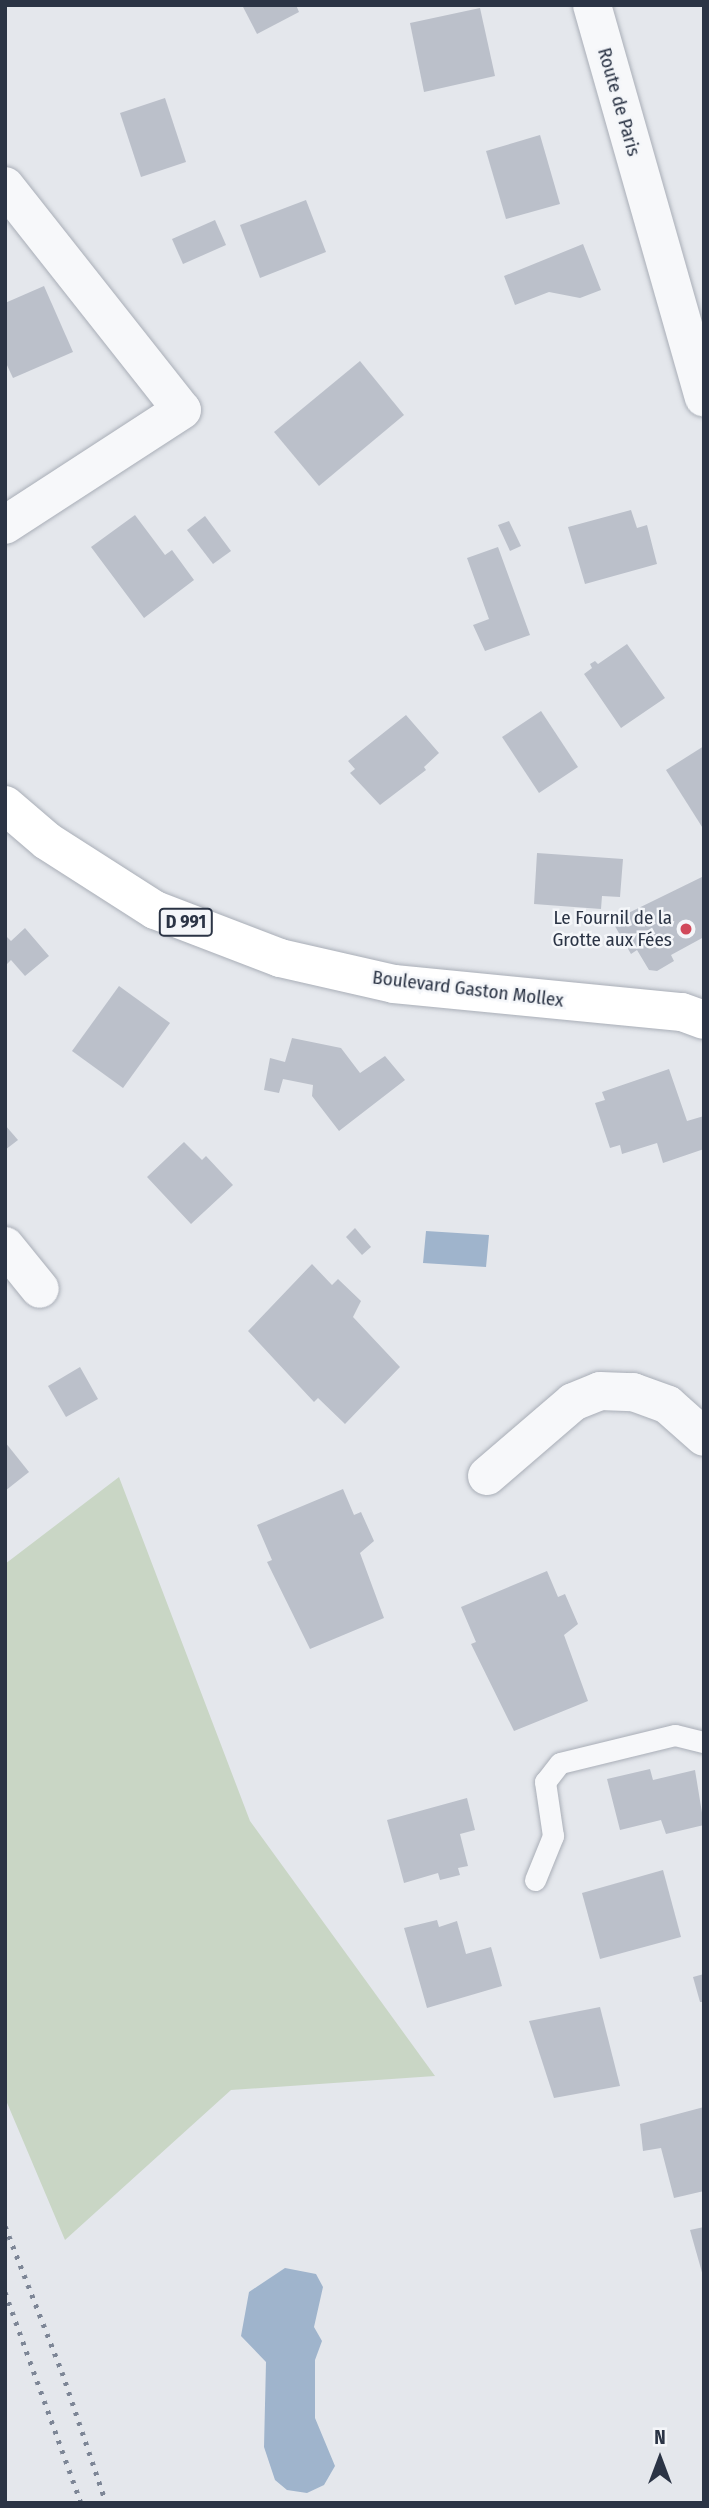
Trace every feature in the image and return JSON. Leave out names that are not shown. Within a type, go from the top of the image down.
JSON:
[{"type":"main road","name":"Boulevard Gaston Mollex","points":[[5,805],[47,841],[155,910],[280,958],[394,984],[696,1013]]},
{"type":"street","name":"Route de Paris","points":[[592,5],[704,397]]},
{"type":"street","points":[[5,186],[107,309],[182,410],[5,524]]},
{"type":"street","points":[[5,1246],[40,1289]]},
{"type":"street","points":[[487,1476],[573,1402],[600,1391],[633,1392],[668,1405],[704,1437]]},
{"type":"lane","points":[[535,1880],[553,1836],[545,1782],[560,1763],[675,1735],[704,1742]]},
{"type":"green space","points":[[119,1477],[250,1821],[435,2076],[231,2090],[65,2240],[5,2098],[5,1564]]},
{"type":"water","points":[[426,1231],[489,1235],[486,1267],[423,1263]]},
{"type":"water","points":[[285,2268],[316,2274],[323,2287],[314,2327],[322,2341],[315,2360],[315,2418],[335,2466],[324,2485],[307,2493],[287,2490],[275,2480],[264,2447],[266,2362],[241,2336],[249,2292]]},
{"type":"building","points":[[242,5],[296,5],[299,12],[257,34]]},
{"type":"building","points":[[480,8],[495,76],[424,92],[410,23]]},
{"type":"building","points":[[165,98],[186,162],[141,177],[120,113]]},
{"type":"building","points":[[540,135],[560,204],[506,219],[486,151]]},
{"type":"building","points":[[306,200],[326,252],[260,278],[240,225]]},
{"type":"building","points":[[215,220],[226,245],[183,264],[172,239]]},
{"type":"building","points":[[583,244],[601,290],[580,298],[549,292],[515,305],[504,276]]},
{"type":"building","points":[[44,286],[73,352],[13,378],[5,361],[5,303]]},
{"type":"building","points":[[360,361],[404,415],[319,486],[274,432]]},
{"type":"building","points":[[631,510],[637,528],[647,525],[657,564],[585,584],[568,527]]},
{"type":"building","points":[[135,515],[165,555],[172,550],[194,580],[144,618],[91,547]]},
{"type":"building","points":[[205,516],[231,551],[213,564],[187,530]]},
{"type":"building","points":[[509,521],[521,546],[510,551],[498,525]]},
{"type":"building","points":[[498,547],[530,635],[485,651],[473,625],[489,619],[467,558]]},
{"type":"building","points":[[627,644],[665,698],[621,728],[584,674],[592,668],[590,664],[595,661],[598,664]]},
{"type":"building","points":[[541,711],[578,767],[539,793],[502,737]]},
{"type":"building","points":[[406,715],[439,753],[424,767],[426,770],[380,805],[350,773],[355,769],[348,761]]},
{"type":"building","points":[[704,746],[704,830],[666,770]]},
{"type":"building","points":[[537,853],[623,859],[620,897],[602,896],[601,909],[534,904]]},
{"type":"building","points":[[704,876],[704,937],[671,955],[674,961],[657,971],[649,970],[637,950],[631,954],[612,921]]},
{"type":"building","points":[[25,928],[49,956],[25,976],[11,960],[5,966],[5,935],[11,941]]},
{"type":"building","points":[[119,986],[170,1023],[123,1088],[72,1051]]},
{"type":"building","points":[[292,1038],[341,1048],[360,1073],[385,1056],[405,1080],[339,1131],[312,1096],[313,1085],[283,1079],[279,1093],[264,1090],[270,1058],[285,1062]]},
{"type":"building","points":[[669,1069],[687,1121],[704,1116],[704,1149],[663,1163],[657,1143],[622,1154],[620,1145],[610,1148],[595,1103],[605,1100],[602,1092]]},
{"type":"building","points":[[5,1125],[18,1140],[5,1150]]},
{"type":"building","points":[[184,1142],[202,1160],[206,1156],[233,1185],[191,1224],[147,1177]]},
{"type":"building","points":[[355,1228],[371,1247],[362,1255],[346,1237]]},
{"type":"building","points":[[312,1264],[332,1285],[338,1279],[361,1301],[353,1317],[400,1367],[345,1424],[318,1398],[314,1402],[248,1331]]},
{"type":"building","points":[[80,1367],[98,1399],[66,1417],[48,1386]]},
{"type":"building","points":[[5,1442],[29,1472],[5,1491]]},
{"type":"building","points":[[343,1489],[354,1515],[361,1512],[374,1541],[360,1553],[384,1618],[310,1649],[267,1562],[272,1560],[257,1525]]},
{"type":"building","points":[[547,1571],[558,1597],[565,1594],[578,1624],[564,1635],[588,1701],[514,1731],[471,1644],[476,1642],[461,1607]]},
{"type":"building","points":[[650,1769],[653,1780],[695,1770],[704,1825],[666,1834],[661,1820],[620,1830],[607,1779]]},
{"type":"building","points":[[467,1798],[475,1830],[460,1834],[468,1866],[458,1868],[460,1875],[440,1880],[438,1873],[404,1883],[387,1820]]},
{"type":"building","points":[[663,1870],[681,1937],[600,1959],[582,1893]]},
{"type":"building","points":[[437,1920],[439,1927],[457,1921],[466,1954],[491,1947],[502,1986],[427,2008],[404,1928]]},
{"type":"building","points":[[704,1974],[704,2002],[700,2002],[693,1977]]},
{"type":"building","points":[[600,2007],[620,2086],[554,2098],[529,2021]]},
{"type":"building","points":[[704,2107],[704,2191],[674,2198],[661,2148],[643,2151],[640,2124]]},
{"type":"building","points":[[704,2227],[704,2276],[703,2276],[690,2230]]},
{"type":"railway","points":[[5,2226],[62,2372],[106,2503]]},
{"type":"railway","points":[[5,2292],[81,2503]]},
{"type":"place","name":"Le Fournil de la Grotte aux Fées","points":[[686,929]]}]
